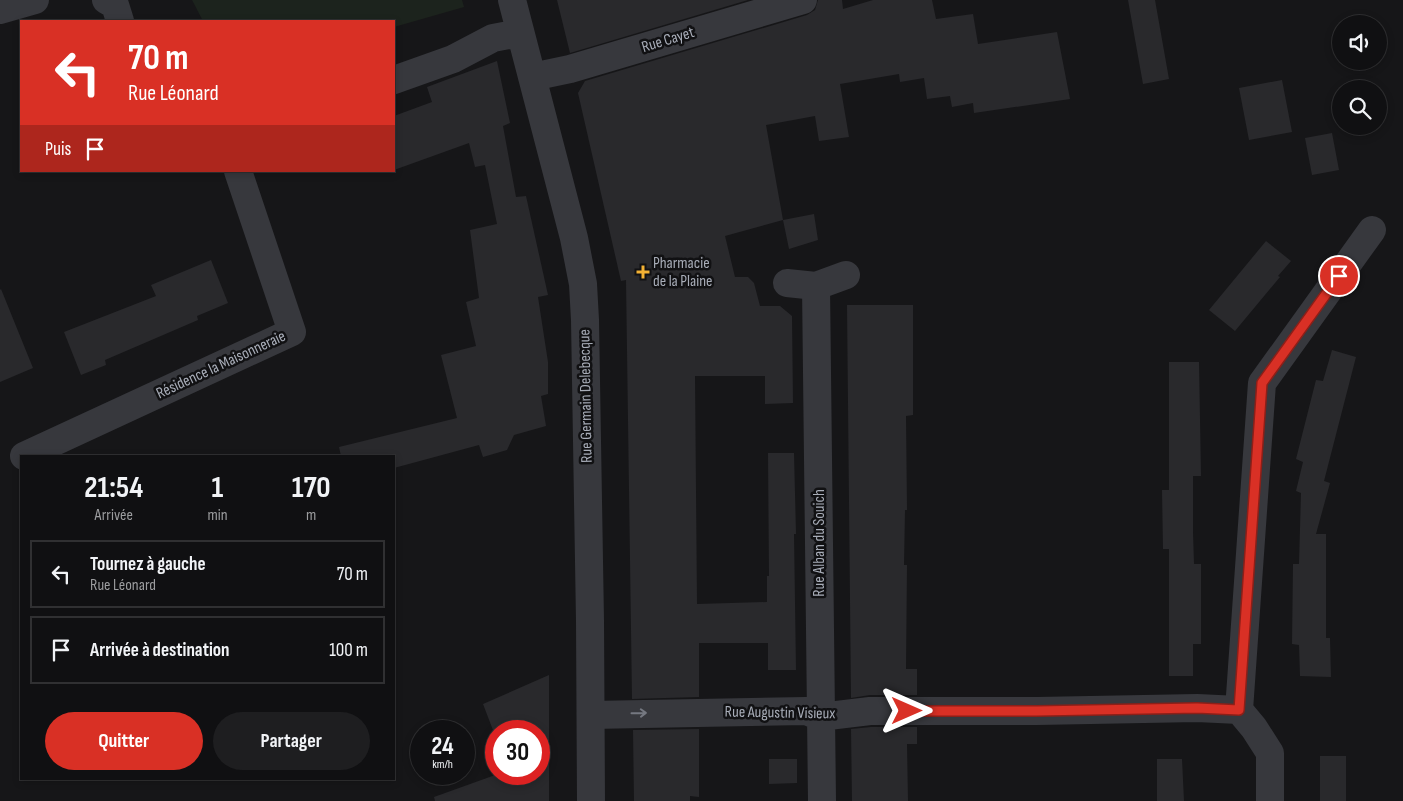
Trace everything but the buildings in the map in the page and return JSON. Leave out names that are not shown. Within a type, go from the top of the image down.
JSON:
[{"type":"street","points":[[0,10],[35,0]]},
{"type":"street","points":[[106,0],[115,5],[120,20]]},
{"type":"street","name":"Rue Germain Delebecque","points":[[512,0],[574,238],[583,284],[591,801]]},
{"type":"street","name":"Rue Cayet","points":[[532,77],[570,69],[803,0]]},
{"type":"street","points":[[395,80],[453,59],[493,38],[520,33]]},
{"type":"street","name":"Résidence la Maisonneraie","points":[[27,455],[292,332],[238,172]]},
{"type":"street","points":[[1270,801],[1270,753],[1254,728],[1239,710],[1262,383],[1372,230]]},
{"type":"street","points":[[787,283],[816,286],[846,275]]},
{"type":"street","name":"Rue Alban du Souich","points":[[816,286],[822,801]]},
{"type":"street","name":"Rue Augustin Visieux","points":[[591,715],[806,711],[820,717],[870,711],[1037,711],[1197,708],[1239,710]]},
{"type":"shaded area","points":[[192,0],[462,0],[464,7],[395,27],[395,20],[202,20]]},
{"type":"place","name":"Pharmacie de la Plaine","points":[[643,272]]},
{"type":"route","points":[[907,711],[1197,708],[1239,710],[1262,383],[1339,276]]}]
